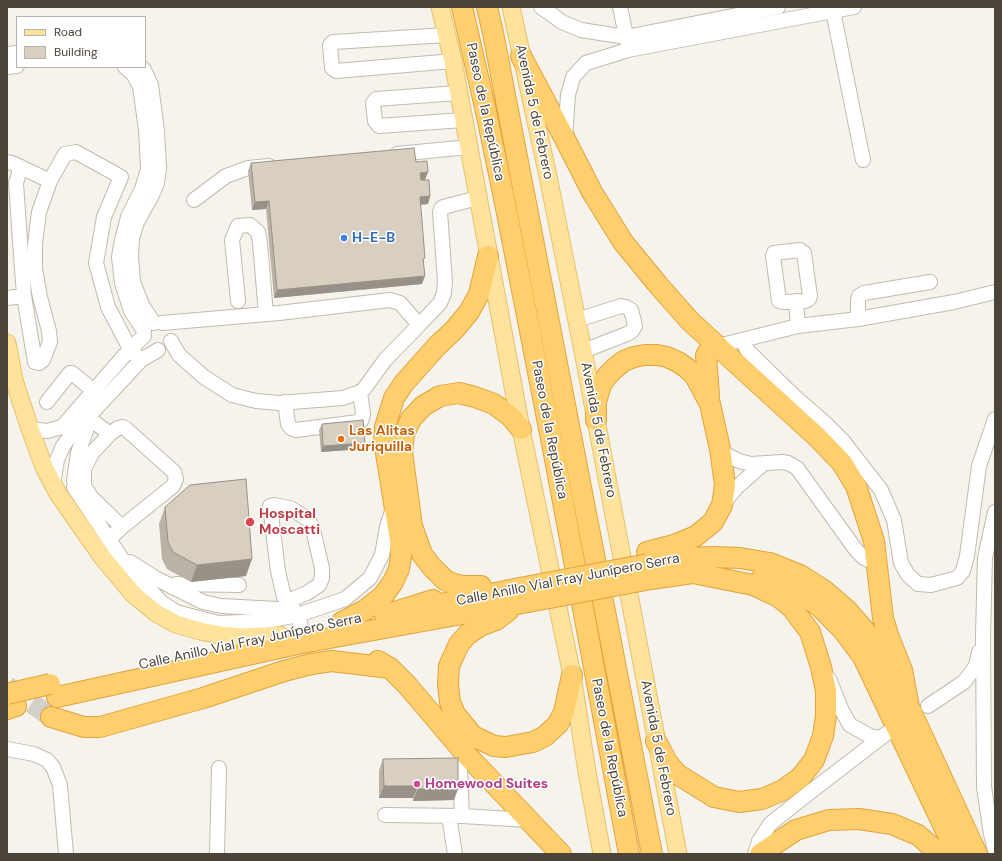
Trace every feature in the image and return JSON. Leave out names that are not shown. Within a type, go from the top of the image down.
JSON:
[{"type":"highway","name":"Paseo de la República","points":[[462,7],[485,107],[556,462],[629,854]]},
{"type":"highway","name":"Paseo de la República","points":[[487,7],[652,854]]},
{"type":"highway","points":[[492,7],[493,33]]},
{"type":"highway","points":[[521,56],[592,192],[624,242],[659,286],[690,321],[817,437],[842,463],[856,486],[874,541],[878,564],[883,618],[888,635],[919,706]]},
{"type":"highway","points":[[342,622],[365,610],[384,596],[399,569],[401,556],[400,540],[384,441],[385,427],[394,398],[404,383],[469,312],[479,294],[488,256]]},
{"type":"highway","points":[[521,429],[510,416],[494,404],[475,396],[458,393],[440,396],[423,406],[411,419],[404,434],[402,452],[412,526],[422,554],[431,566],[445,580],[454,584],[463,586],[481,586],[521,593],[648,565],[674,545],[696,536],[713,522],[722,505],[725,485],[720,449],[710,404],[706,356],[708,352],[718,346]]},
{"type":"highway","points":[[596,420],[596,402],[601,385],[607,376],[624,361],[645,355],[667,357],[687,368],[694,376],[710,404]]},
{"type":"highway","name":"Calle Anillo Vial Fray Junípero Serra","points":[[54,690],[301,630],[521,593],[685,558],[740,558],[770,563],[800,575],[825,591],[847,610],[866,632],[893,675],[919,706],[977,854]]},
{"type":"highway","name":"Calle Anillo Vial Fray Junípero Serra","points":[[648,565],[693,573],[730,573],[758,577],[789,586],[819,606],[842,629],[863,657],[956,854]]},
{"type":"highway","points":[[656,741],[667,762],[677,774],[694,786],[714,797],[739,802],[762,799],[783,790],[800,778],[814,760],[823,736],[826,716],[826,691],[821,667],[810,632],[792,608],[779,597],[753,585],[693,573]]},
{"type":"highway","points":[[385,615],[481,586]]},
{"type":"highway","points":[[521,593],[496,620],[480,626],[468,634],[459,644],[449,666],[448,684],[450,702],[455,714],[473,736],[494,746],[506,747],[533,742],[545,736],[558,724],[564,712],[572,675]]},
{"type":"highway","name":"Calle Anillo Vial Fray Junípero Serra","points":[[10,703],[54,690],[301,630],[521,593]]},
{"type":"highway","points":[[301,630],[333,646],[366,654],[390,668],[407,685],[463,751],[561,854]]},
{"type":"highway","points":[[51,717],[84,727],[100,727],[203,698],[284,671],[311,664],[332,661],[390,668]]},
{"type":"highway","points":[[760,854],[796,830],[829,820],[859,819],[892,824],[918,836],[940,854]]},
{"type":"main road","points":[[440,7],[453,61],[521,429],[572,675],[586,772],[602,854]]},
{"type":"main road","name":"Avenida 5 de Febrero","points":[[511,7],[548,176],[577,320],[678,854]]},
{"type":"main road","points":[[7,343],[14,380],[44,467],[77,522],[103,558],[133,594],[156,613],[176,624],[200,631],[243,637],[280,635]]},
{"type":"street","points":[[541,7],[562,22],[581,30],[627,43],[812,11],[833,11],[854,7]]},
{"type":"street","points":[[620,7],[627,43]]},
{"type":"street","points":[[565,139],[568,95],[573,77],[586,63],[627,43],[778,7]]},
{"type":"street","points":[[833,11],[863,160]]},
{"type":"street","points":[[447,35],[333,42],[330,45],[332,68],[336,71],[453,61]]},
{"type":"street","points":[[125,68],[133,74],[140,86],[145,123],[148,169],[147,192],[125,256],[142,307],[151,328]]},
{"type":"street","points":[[142,68],[151,85],[157,131],[159,168],[157,183],[147,192]]},
{"type":"street","points":[[458,93],[376,99],[373,103],[375,121],[379,126],[463,120]]},
{"type":"street","points":[[380,156],[468,147]]},
{"type":"street","points":[[21,167],[16,183],[24,296],[35,362],[39,363],[43,360],[50,342],[49,331],[40,297],[35,269],[35,244],[40,212],[50,181],[66,154],[70,152],[76,152],[121,177],[104,216],[96,263],[108,307],[130,349],[141,360]]},
{"type":"street","points":[[7,162],[12,162],[50,181]]},
{"type":"street","points":[[194,200],[226,176],[248,168],[279,165]]},
{"type":"street","points":[[166,344],[204,377],[232,395],[256,401],[285,402],[343,398],[360,392],[364,389],[385,360],[440,303],[444,293],[445,282],[441,209],[443,207],[478,198]]},
{"type":"street","points":[[238,301],[232,240],[238,226],[250,226],[258,232],[260,243],[266,314]]},
{"type":"street","points":[[858,319],[859,296],[864,293],[930,282]]},
{"type":"street","points":[[718,346],[798,326],[858,319],[954,302],[995,292]]},
{"type":"street","points":[[7,298],[24,296]]},
{"type":"street","points":[[53,484],[57,460],[63,446],[73,432],[94,391],[130,349],[151,328],[186,320],[266,314],[390,300],[400,303],[418,325]]},
{"type":"street","points":[[796,301],[798,326]]},
{"type":"street","points":[[577,320],[621,306],[631,310],[635,326],[632,331],[626,334],[583,351]]},
{"type":"street","points":[[30,429],[47,431],[62,427],[106,400],[141,360],[166,344],[186,320]]},
{"type":"street","points":[[151,328],[169,328],[166,344]]},
{"type":"street","points":[[151,328],[144,340],[149,347],[166,344]]},
{"type":"street","points":[[743,340],[747,350],[843,441],[881,490],[894,520],[901,563],[908,575],[918,584],[931,585],[944,582],[957,578],[963,571],[967,556],[979,466],[995,419]]},
{"type":"street","points":[[47,402],[70,373],[72,373],[106,400]]},
{"type":"street","points":[[285,402],[288,424],[291,428],[296,430],[358,422],[361,421],[363,414],[360,392]]},
{"type":"street","points":[[83,414],[110,434]]},
{"type":"street","points":[[77,522],[74,487],[78,453],[86,431],[83,414]]},
{"type":"street","points":[[109,539],[173,486],[176,479],[174,472],[125,428],[118,428],[110,434],[92,454],[84,469],[84,486],[91,497],[122,527]]},
{"type":"street","points":[[720,449],[738,461],[751,464],[782,462],[797,468],[856,550],[864,558],[878,564]]},
{"type":"street","points":[[722,505],[736,488],[764,463]]},
{"type":"street","points":[[74,487],[122,559],[164,590],[221,606],[277,609],[301,630]]},
{"type":"street","points":[[301,630],[345,599],[370,578],[382,555],[387,527],[394,504]]},
{"type":"street","points":[[288,601],[307,593],[319,585],[322,578],[322,568],[309,520],[290,508],[274,505],[270,506],[278,571],[284,597],[288,601],[301,630]]},
{"type":"street","points":[[995,512],[984,558],[983,634],[984,787],[995,850]]},
{"type":"street","points":[[122,559],[132,562],[157,579],[164,590],[162,603],[176,612],[218,623],[266,620],[301,630]]},
{"type":"street","points":[[164,590],[176,584],[239,585]]},
{"type":"street","points":[[755,854],[760,841],[770,824],[886,734],[870,736],[850,725],[842,711],[810,632]]},
{"type":"street","points":[[919,706],[964,682],[976,666],[983,634]]},
{"type":"street","points":[[7,749],[34,754],[47,760],[53,768],[60,785],[66,854]]},
{"type":"street","points":[[455,854],[456,816],[463,751]]},
{"type":"street","points":[[217,854],[219,768]]},
{"type":"street","points":[[385,815],[456,816],[529,820]]},
{"type":"building","name":"H-E-B","points":[[414,148],[416,162],[427,161],[428,172],[420,173],[421,180],[429,180],[430,196],[420,197],[425,276],[277,290],[269,201],[255,202],[251,163]]},
{"type":"building","name":"Las Alitas Juriquilla","points":[[363,420],[365,443],[323,446],[322,424]]},
{"type":"building","name":"Hospital Moscatti","points":[[246,479],[252,559],[197,565],[173,552],[168,542],[165,507],[190,485]]},
{"type":"building","points":[[458,758],[458,789],[418,789],[418,786],[384,786],[383,759]]},
{"type":"tunnel","points":[[7,686],[51,717]]},
{"type":"place","name":"H-E-B","points":[[344,238]]},
{"type":"place","name":"Las Alitas Juriquilla","points":[[341,439]]},
{"type":"place","name":"Hospital Moscatti","points":[[250,522]]},
{"type":"place","name":"Homewood Suites","points":[[417,784]]}]
